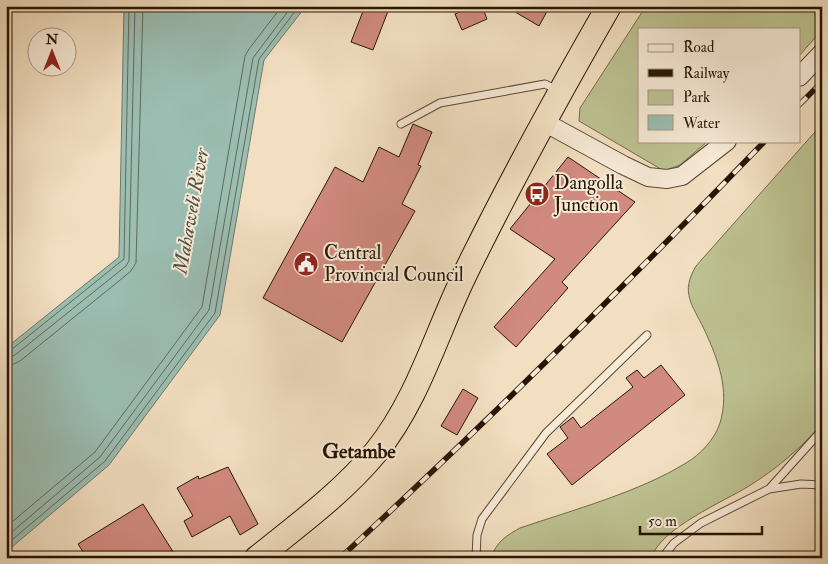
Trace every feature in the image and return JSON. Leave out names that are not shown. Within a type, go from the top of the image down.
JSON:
[{"type":"highway","points":[[257,558],[322,506],[350,480],[376,452],[392,430],[425,367],[466,270],[560,92],[608,6]]},
{"type":"street","points":[[800,77],[822,53]]},
{"type":"street","points":[[544,122],[623,165],[648,176],[667,179],[682,176],[726,142]]},
{"type":"lane","points":[[400,124],[440,103],[545,84],[560,92]]},
{"type":"lane","points":[[476,558],[477,535],[482,519],[546,433],[647,336]]},
{"type":"lane","points":[[769,489],[822,430]]},
{"type":"lane","points":[[662,558],[674,543],[701,523],[769,489],[801,484],[822,485]]},
{"type":"green space","points":[[646,6],[822,6],[822,30],[800,55],[800,28],[638,28],[638,142],[707,142],[680,165],[664,171],[579,121],[580,108]]},
{"type":"green space","points":[[822,124],[822,423],[788,458],[769,472],[749,486],[694,517],[667,536],[657,547],[651,558],[491,558],[502,540],[520,528],[605,500],[648,483],[691,460],[711,441],[718,429],[723,411],[723,387],[714,352],[692,305],[688,291],[691,275],[696,266]]},
{"type":"water","name":"Mahaweli River","points":[[124,6],[306,6],[264,60],[220,315],[109,465],[6,552],[6,348],[119,257]]},
{"type":"building","points":[[365,6],[390,6],[373,50],[351,42]]},
{"type":"building","points":[[473,6],[482,6],[487,19],[462,30],[455,14]]},
{"type":"building","points":[[505,6],[550,6],[539,26]]},
{"type":"building","name":"Central Provincial Council","points":[[413,124],[432,132],[418,165],[421,166],[402,204],[415,211],[342,342],[263,298],[335,167],[363,182],[379,147],[399,157]]},
{"type":"building","points":[[568,157],[635,202],[562,282],[568,288],[516,347],[494,327],[555,259],[510,229]]},
{"type":"building","points":[[661,365],[685,395],[572,485],[547,454],[568,438],[560,427],[573,417],[581,428],[633,387],[626,378],[637,370],[644,378]]},
{"type":"building","points":[[463,389],[478,398],[457,435],[441,426]]},
{"type":"building","points":[[228,467],[258,524],[240,535],[230,516],[192,537],[184,521],[193,516],[177,488],[198,476],[199,479]]},
{"type":"building","points":[[143,504],[177,558],[87,558],[78,544]]},
{"type":"railway","points":[[800,104],[822,82]]},
{"type":"railway","points":[[340,558],[556,352],[764,142]]},
{"type":"place","name":"Dangolla Junction","points":[[537,194]]},
{"type":"place","name":"Central Provincial Council","points":[[306,264]]},
{"type":"district","name":"Getambe","points":[[359,451]]}]
